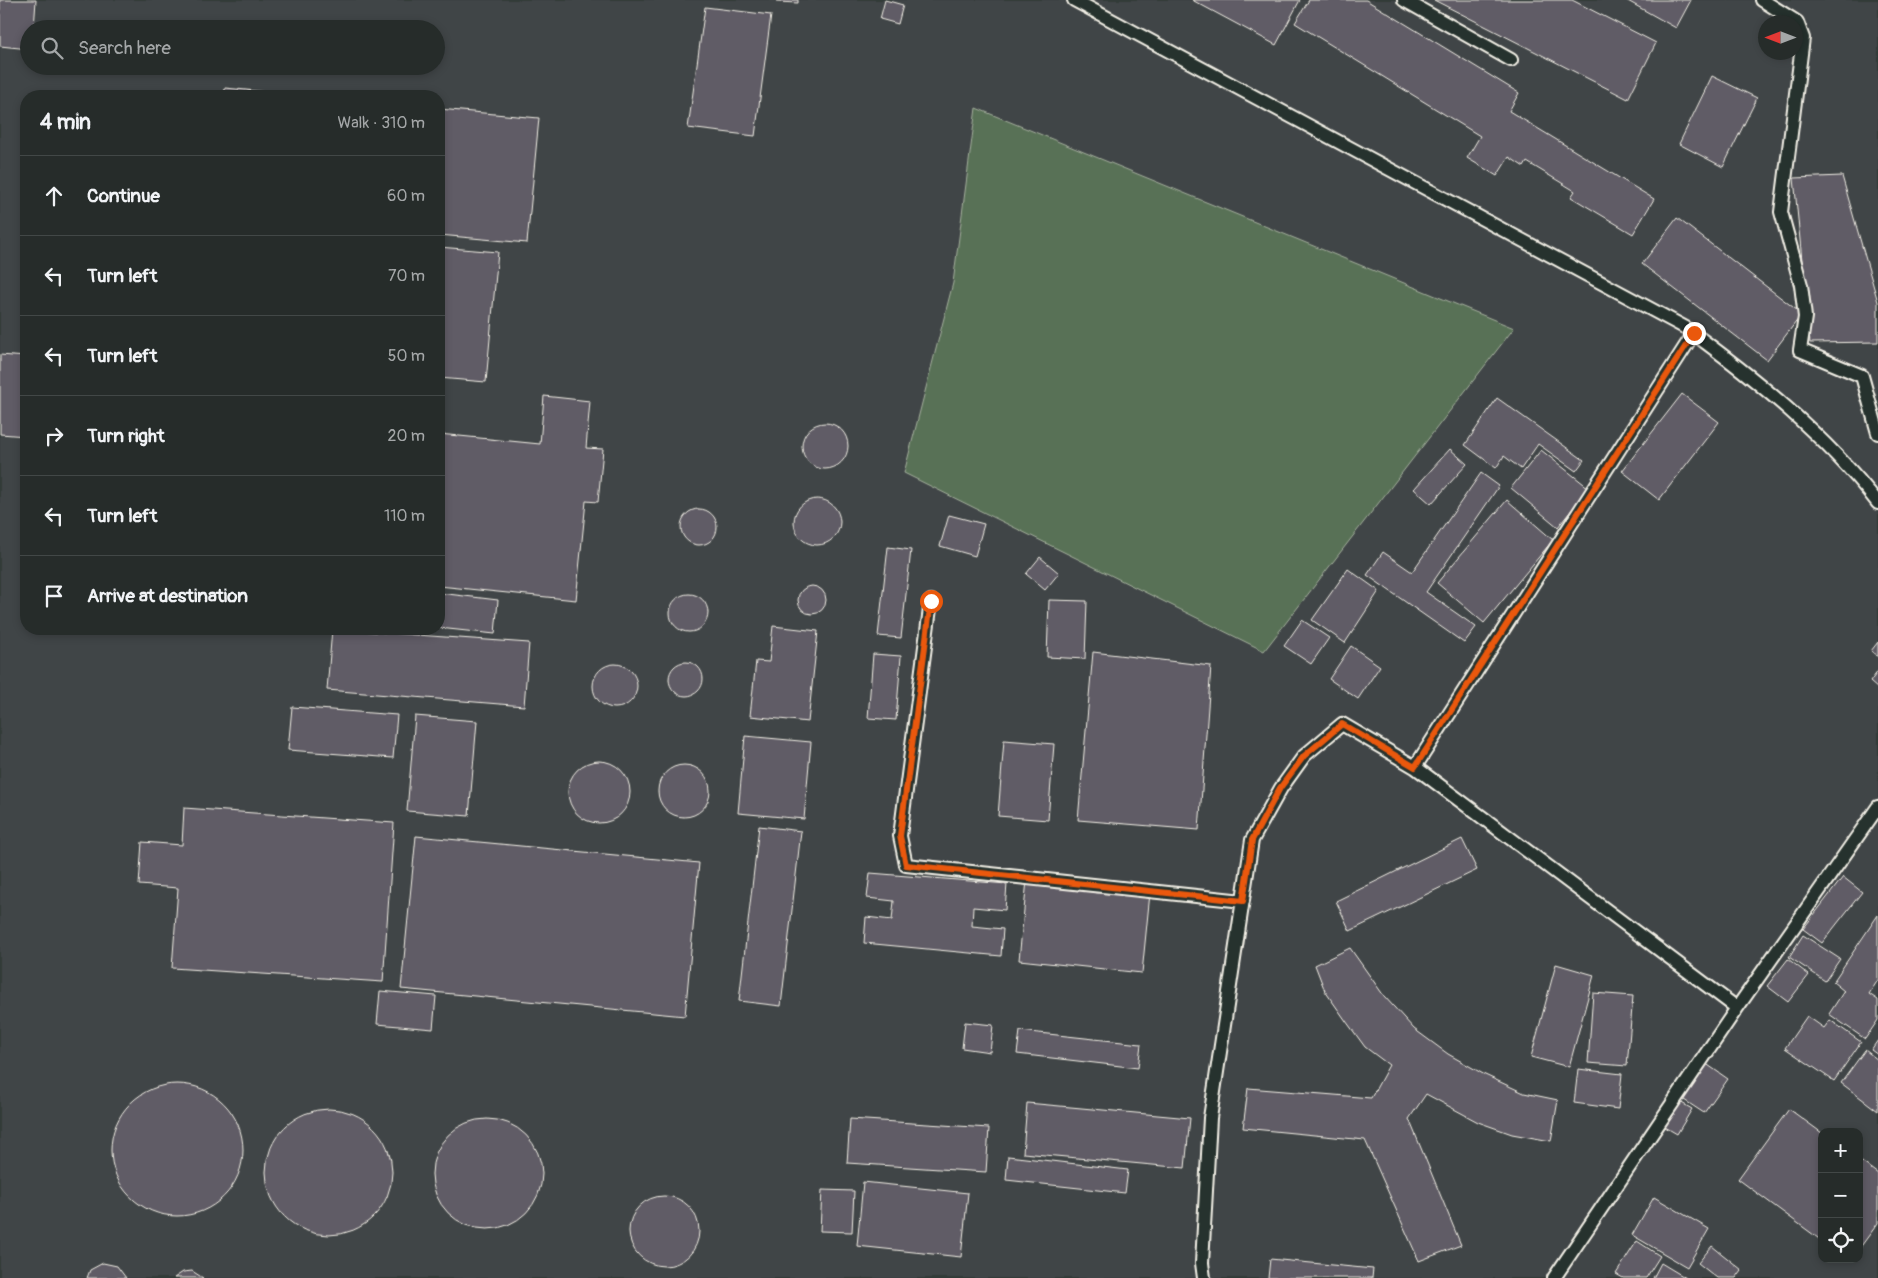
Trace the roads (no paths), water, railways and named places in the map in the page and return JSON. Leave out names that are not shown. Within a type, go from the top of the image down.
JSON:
[{"type":"lane","points":[[1074,0],[1694,333],[1775,397],[1851,468],[1878,503]]},
{"type":"lane","points":[[1404,0],[1511,60]]},
{"type":"lane","points":[[1762,0],[1797,22],[1804,38],[1781,212],[1801,285],[1805,317],[1800,350],[1862,376],[1878,433]]},
{"type":"lane","points":[[1415,767],[1694,333]]},
{"type":"lane","points":[[931,601],[900,836],[906,865],[1243,901]]},
{"type":"lane","points":[[1204,1278],[1202,1263],[1210,1118],[1252,840],[1280,788],[1304,756],[1342,724],[1415,767],[1737,1008]]},
{"type":"lane","points":[[1554,1278],[1737,1008],[1878,807]]}]
